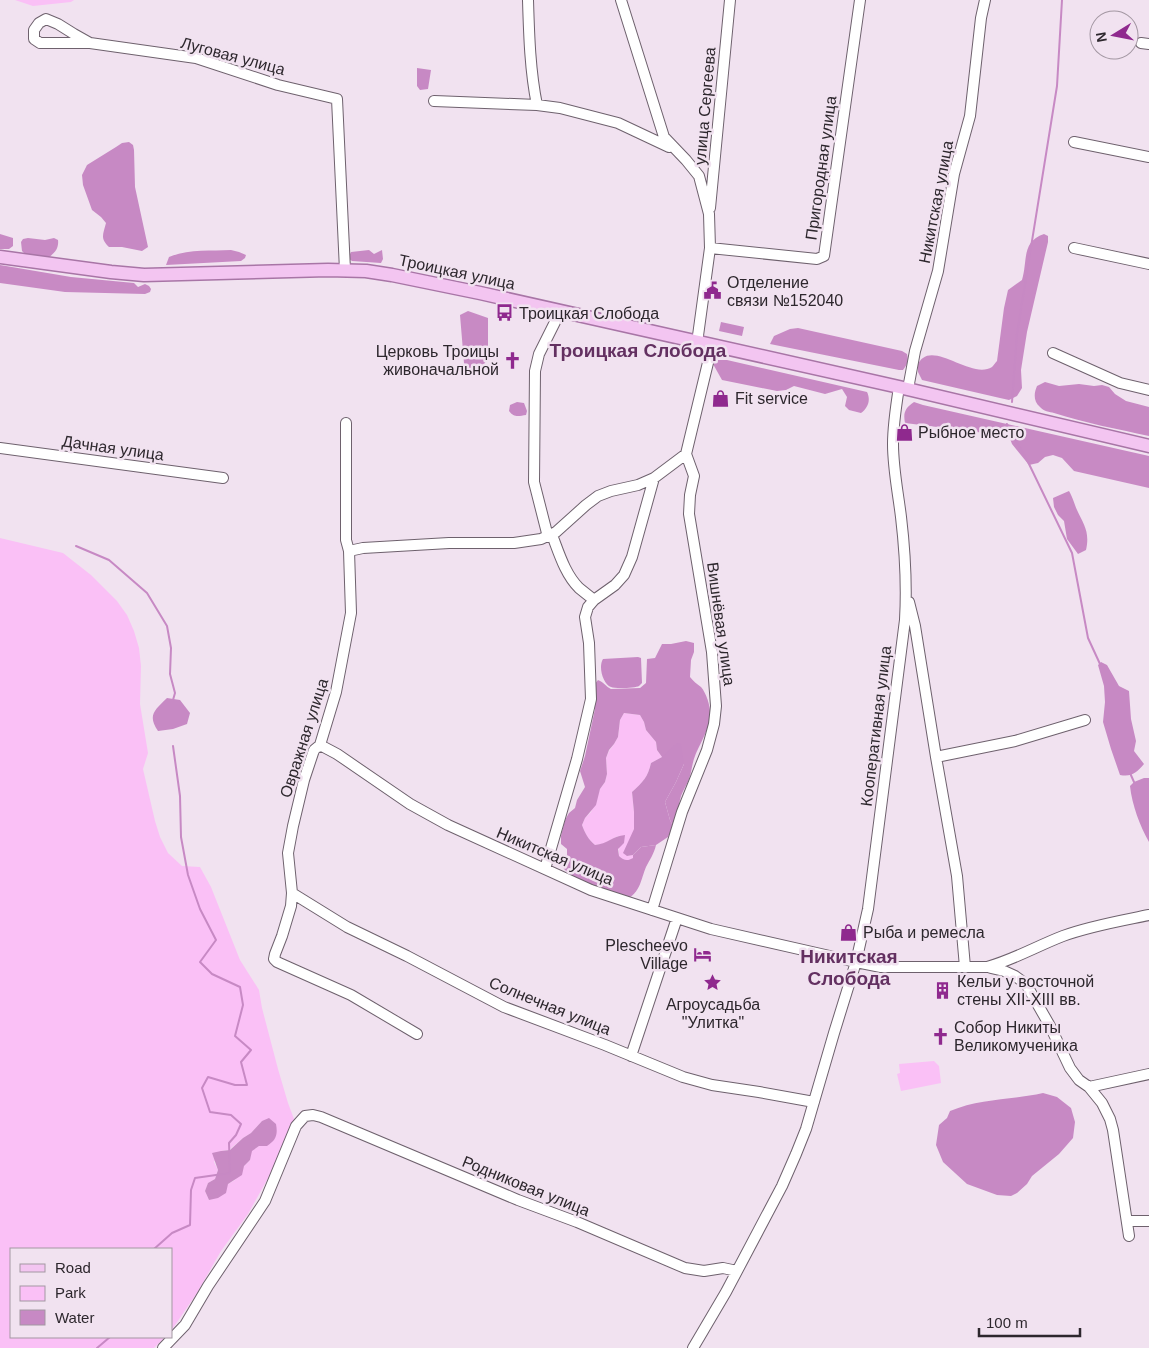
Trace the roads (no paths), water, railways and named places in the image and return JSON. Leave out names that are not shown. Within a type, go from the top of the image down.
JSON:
[{"type":"main road","name":"Троицкая улица","points":[[0,257],[144,275],[346,270],[404,277],[903,388],[1149,446]]},
{"type":"street","points":[[528,0],[532,68],[537,104]]},
{"type":"street","points":[[621,0],[664,137],[699,176],[709,214],[710,248],[697,343]]},
{"type":"street","name":"улица Сергеева","points":[[709,214],[730,0]]},
{"type":"street","name":"Пригородная улица","points":[[710,248],[817,259],[824,256],[860,0]]},
{"type":"street","name":"Никитская улица","points":[[903,388],[938,271],[954,174],[970,116],[981,18],[985,0]]},
{"type":"street","name":"Луговая улица","points":[[90,43],[58,24],[46,20],[39,23],[34,30],[34,39],[40,43],[90,43],[196,58],[278,85],[337,99],[346,270]]},
{"type":"street","points":[[434,101],[537,104],[618,123],[677,151]]},
{"type":"street","points":[[1074,142],[1149,157]]},
{"type":"street","points":[[1074,248],[1149,264]]},
{"type":"street","points":[[560,312],[539,354],[535,373],[534,482],[550,536],[570,578],[594,600]]},
{"type":"street","points":[[349,551],[363,548],[449,543],[528,542],[550,536],[586,504],[598,496],[638,485],[654,478],[686,454],[712,346]]},
{"type":"street","points":[[1053,353],[1120,383],[1149,390]]},
{"type":"street","name":"Кооперативная улица","points":[[693,1348],[782,1186],[806,1129],[856,962],[868,909],[905,620],[907,591],[893,446],[894,418],[903,388]]},
{"type":"street","name":"Овражная улица","points":[[346,423],[346,540],[349,551],[352,613],[336,692],[320,745],[314,750],[304,780],[293,826],[288,853],[292,893],[274,959],[352,995],[417,1034]]},
{"type":"street","name":"Дачная улица","points":[[0,448],[223,478]]},
{"type":"street","name":"Вишнёвая улица","points":[[652,910],[682,812],[707,750],[714,724],[716,706],[712,652],[689,514],[694,476],[686,454]]},
{"type":"street","points":[[545,869],[577,759],[591,699],[589,643],[585,617],[588,607],[594,600],[615,585],[624,574],[632,556],[654,478]]},
{"type":"street","points":[[907,591],[915,626],[957,876],[965,967]]},
{"type":"street","points":[[936,757],[1015,742],[1085,720]]},
{"type":"street","name":"Никитская улица","points":[[320,745],[337,754],[410,804],[448,825],[591,890],[711,929],[881,967],[987,967]]},
{"type":"street","name":"Солнечная улица","points":[[292,893],[347,927],[504,1007],[683,1077],[712,1085],[814,1102]]},
{"type":"street","points":[[987,967],[999,964],[1064,936],[1149,915]]},
{"type":"street","points":[[631,1056],[676,918]]},
{"type":"street","points":[[987,967],[1004,971],[1026,984],[1050,1026],[1070,1068],[1102,1103],[1114,1130],[1129,1236]]},
{"type":"street","points":[[1089,1087],[1149,1074]]},
{"type":"street","name":"Родниковая улица","points":[[163,1348],[185,1325],[208,1286],[265,1201],[296,1126],[305,1116],[321,1117],[685,1268],[704,1271],[723,1268],[737,1271]]},
{"type":"street","points":[[1127,1221],[1149,1221]]},
{"type":"water","points":[[417,68],[431,70],[428,89],[420,90],[417,86]]},
{"type":"water","points":[[129,142],[133,145],[134,150],[135,187],[148,247],[142,251],[122,247],[109,247],[106,244],[103,236],[106,223],[92,210],[83,185],[82,175],[87,165],[122,143]]},
{"type":"water","points":[[721,322],[744,327],[742,336],[719,331]]},
{"type":"water","points":[[517,402],[524,403],[527,411],[526,415],[515,416],[509,411],[510,405]]},
{"type":"water","points":[[641,658],[642,683],[639,686],[613,688],[608,685],[601,671],[603,659]]},
{"type":"water","points":[[1101,662],[1107,665],[1119,686],[1129,691],[1131,719],[1136,741],[1134,751],[1144,764],[1131,775],[1120,775],[1103,722],[1104,686],[1098,665]]},
{"type":"water","points":[[167,698],[180,700],[190,713],[187,724],[173,729],[158,731],[153,721],[154,713]]},
{"type":"water","points":[[677,743],[681,744],[684,764],[665,802],[673,826],[668,837],[656,845],[641,847],[633,855],[627,856],[623,853],[634,829],[632,792],[644,779],[651,763],[662,757]]},
{"type":"water","points":[[1144,778],[1149,778],[1149,842],[1137,815],[1130,786]]},
{"type":"water","points":[[1043,1093],[1057,1097],[1071,1108],[1075,1122],[1073,1138],[1059,1154],[1032,1176],[1027,1184],[1017,1193],[1011,1196],[997,1195],[967,1184],[943,1162],[936,1145],[939,1125],[947,1118],[950,1111],[984,1101]]},
{"type":"waterway","points":[[1012,402],[1017,334],[1057,86],[1062,0]]},
{"type":"waterway","points":[[1007,424],[1029,464],[1072,553],[1088,638],[1100,664]]},
{"type":"waterway","points":[[76,546],[109,560],[147,593],[167,626],[171,648],[170,674],[175,693],[173,700]]},
{"type":"waterway","points":[[155,1248],[172,1233],[190,1225],[191,1190],[195,1178],[230,1173],[229,1143],[236,1135],[241,1124],[231,1115],[210,1112],[202,1088],[208,1077],[235,1085],[247,1085],[241,1062],[251,1050],[235,1036],[243,1005],[240,987],[212,974],[200,962],[216,940],[200,909],[188,875],[181,837],[180,796],[173,746]]},
{"type":"waterway","points":[[1130,773],[1134,782]]},
{"type":"waterway","points":[[97,1348],[109,1338]]},
{"type":"place","name":"Отделение связи №152040","points":[[713,291]]},
{"type":"place","name":"Троицкая Слобода","points":[[505,313]]},
{"type":"place","name":"Церковь Троицы живоначальной","points":[[513,360]]},
{"type":"place","name":"Fit service","points":[[721,398]]},
{"type":"place","name":"Рыбное место","points":[[904,432]]},
{"type":"place","name":"Рыба и ремесла","points":[[849,932]]},
{"type":"place","name":"Plescheevo Village","points":[[702,954]]},
{"type":"place","name":"Агроусадьба \"Улитка\"","points":[[713,982]]},
{"type":"place","name":"Кельи у восточной стены XII-XIII вв.","points":[[943,990]]},
{"type":"place","name":"Собор Никиты Великомученика","points":[[940,1036]]},
{"type":"district","name":"Троицкая Слобода","points":[[638,350]]},
{"type":"district","name":"Никитская Слобода","points":[[849,967]]}]
